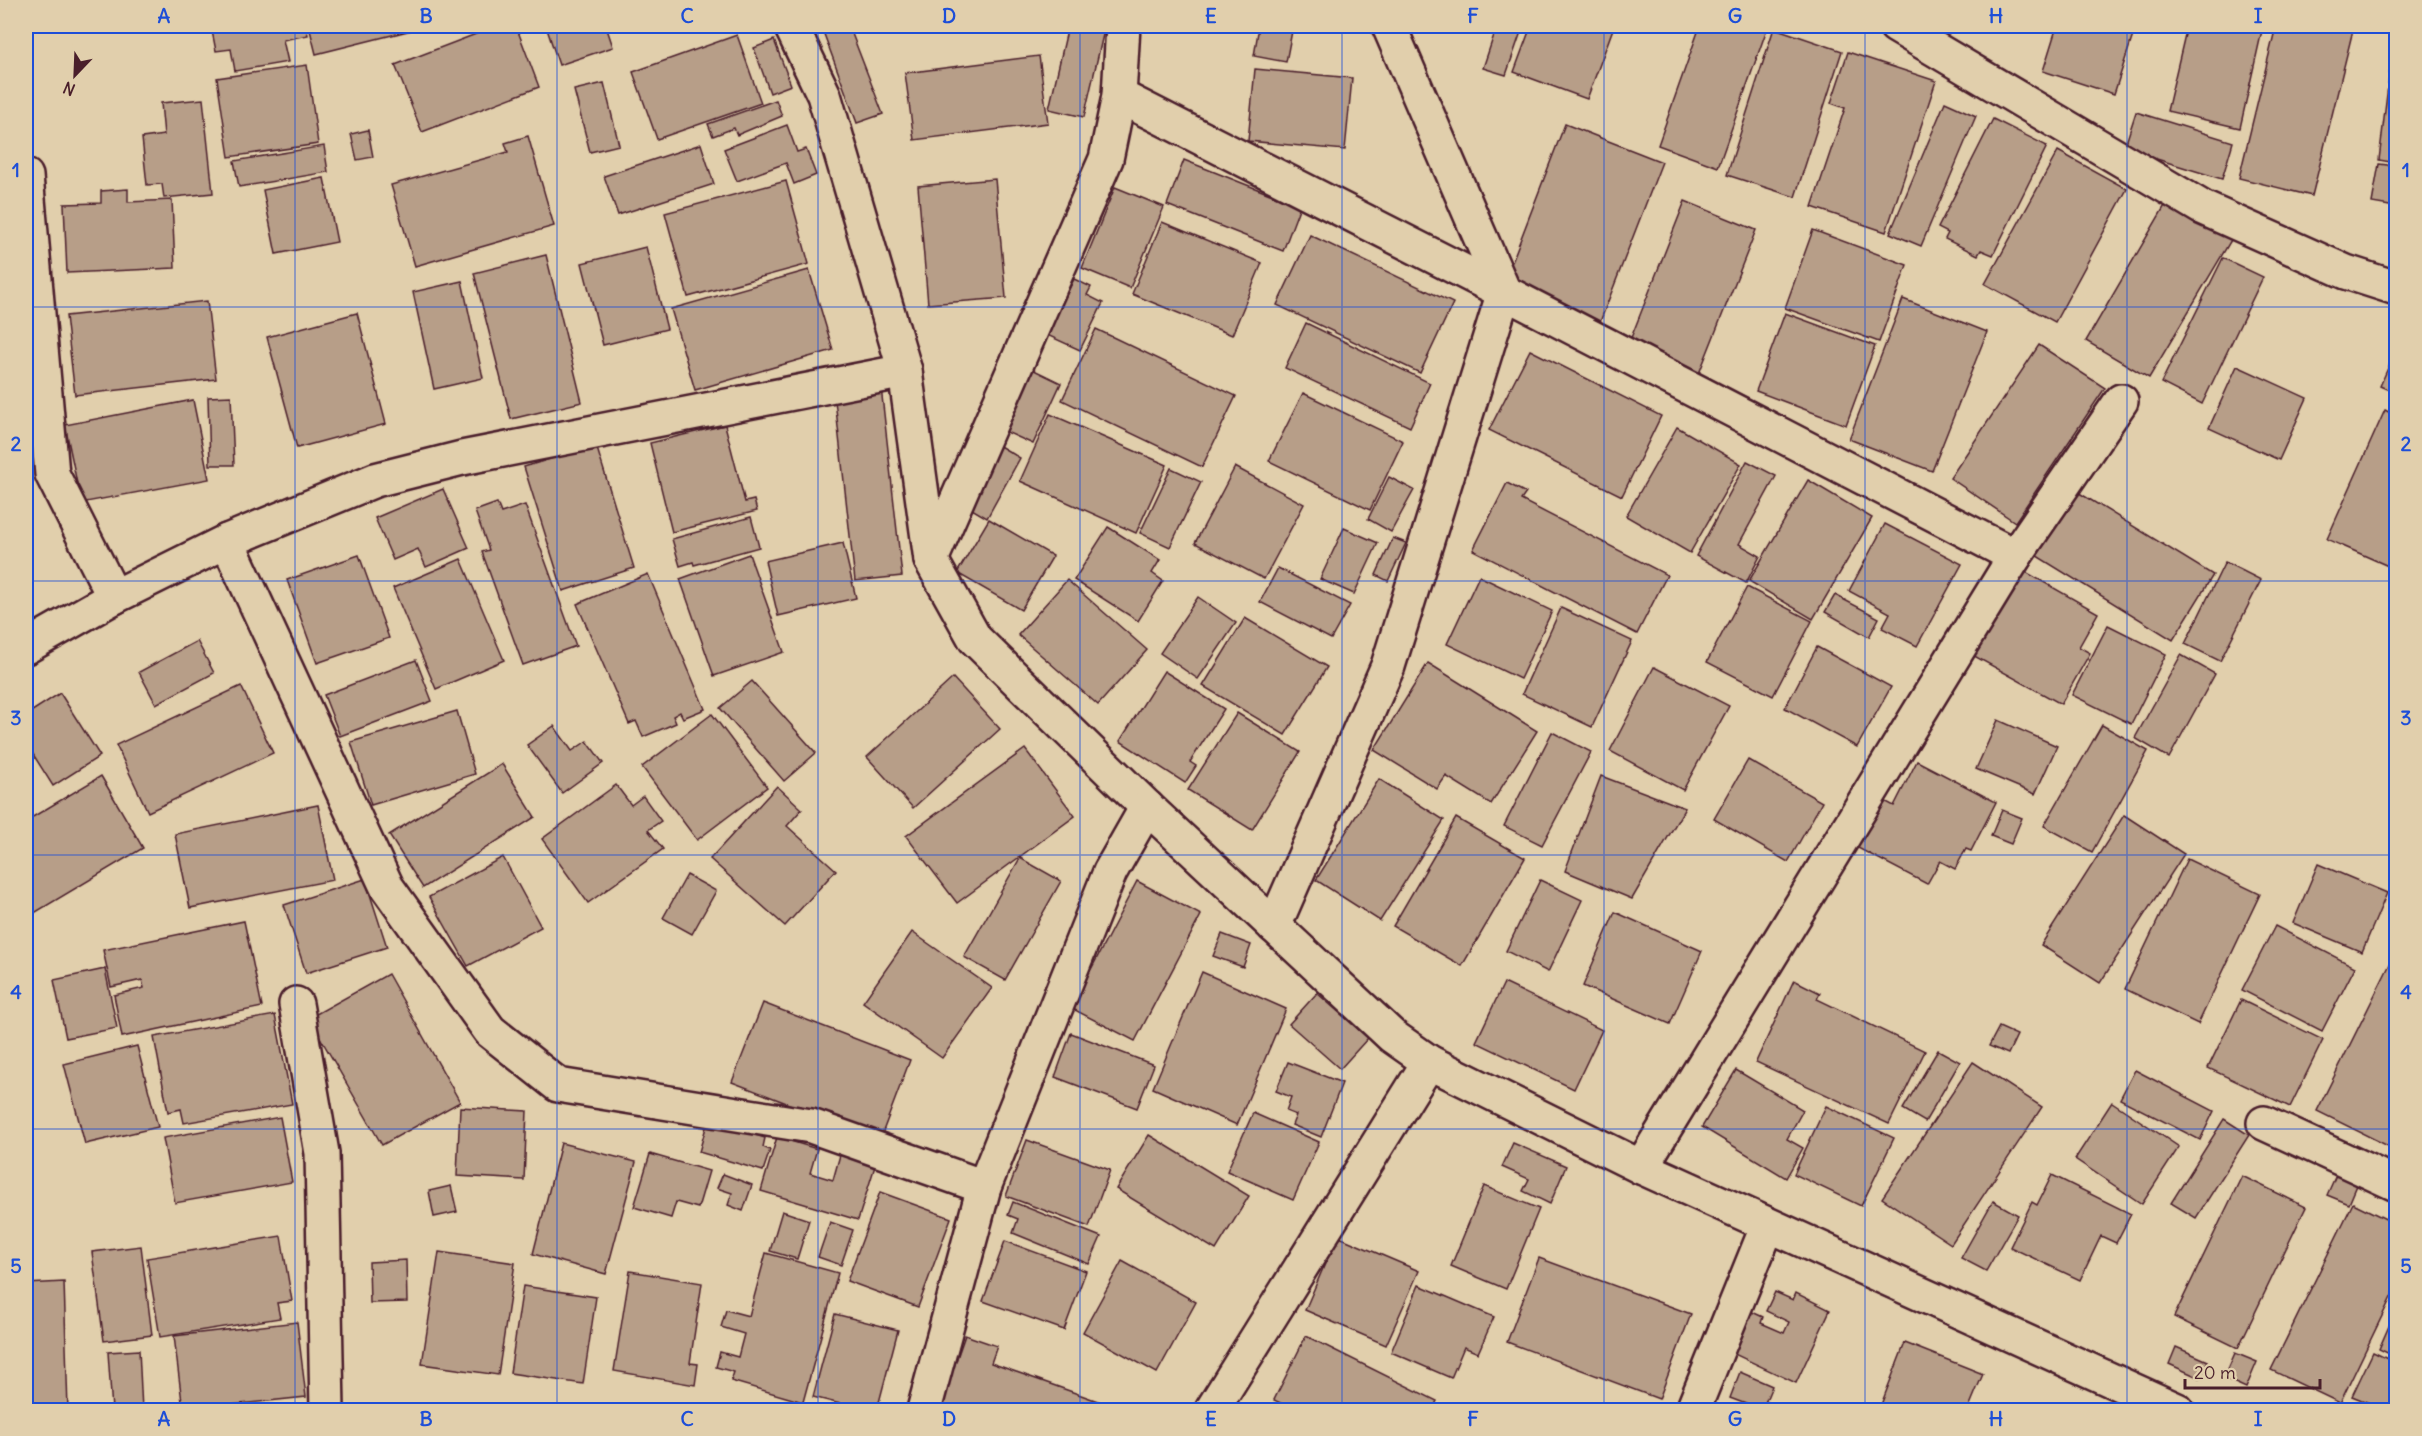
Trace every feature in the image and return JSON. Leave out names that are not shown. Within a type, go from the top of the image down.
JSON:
[{"type":"street","points":[[791,26],[824,96],[905,371],[931,560],[975,639],[1147,807],[1392,1036],[1429,1062],[1641,1167],[2177,1410]]},
{"type":"street","points":[[931,560],[1106,159],[1119,96],[1123,26]]},
{"type":"street","points":[[1274,926],[1388,666],[1504,292],[1389,26]]},
{"type":"street","points":[[1896,26],[2203,208],[2346,272],[2397,288]]},
{"type":"street","points":[[1119,96],[2015,556]]},
{"type":"street","points":[[26,176],[52,474],[114,597]]},
{"type":"street","points":[[26,647],[114,597],[227,541],[375,480],[451,461],[905,371]]},
{"type":"street","points":[[1641,1167],[2015,556],[2121,401]]},
{"type":"street","points":[[227,541],[387,887],[490,1031],[558,1085],[811,1126],[984,1187]]},
{"type":"street","points":[[924,1410],[984,1187],[1110,872],[1147,807]]},
{"type":"street","points":[[296,1004],[322,1153],[327,1410]]},
{"type":"street","points":[[1212,1410],[1429,1062]]},
{"type":"street","points":[[2264,1123],[2397,1184]]},
{"type":"street","points":[[1693,1410],[1767,1225]]},
{"type":"building","points":[[211,26],[306,26],[308,35],[283,40],[288,62],[235,71],[231,49],[216,51]]},
{"type":"building","points":[[309,26],[419,26],[420,28],[316,54]]},
{"type":"building","points":[[497,26],[516,26],[539,87],[422,132],[395,65]]},
{"type":"building","points":[[546,26],[606,26],[613,47],[559,65]]},
{"type":"building","points":[[821,26],[849,26],[883,114],[857,123]]},
{"type":"building","points":[[1068,26],[1105,26],[1084,117],[1049,109]]},
{"type":"building","points":[[1259,26],[1293,26],[1286,62],[1254,56]]},
{"type":"building","points":[[1497,26],[1523,26],[1506,75],[1483,68]]},
{"type":"building","points":[[1531,26],[1614,26],[1587,99],[1514,72]]},
{"type":"building","points":[[1700,26],[1768,26],[1718,167],[1658,145]]},
{"type":"building","points":[[2057,26],[2136,26],[2114,94],[2043,71]]},
{"type":"building","points":[[2187,26],[2263,26],[2240,128],[2167,111]]},
{"type":"building","points":[[2276,26],[2354,26],[2312,196],[2239,178]]},
{"type":"building","points":[[1774,28],[1842,51],[1795,197],[1727,175]]},
{"type":"building","points":[[737,35],[761,103],[657,139],[633,72]]},
{"type":"building","points":[[774,40],[791,85],[770,93],[754,48]]},
{"type":"building","points":[[1848,52],[1936,81],[1886,232],[1812,207],[1845,108],[1831,103]]},
{"type":"building","points":[[1039,56],[1048,123],[914,140],[905,73]]},
{"type":"building","points":[[2391,61],[2396,62],[2396,163],[2379,160]]},
{"type":"building","points":[[307,65],[318,144],[229,157],[217,78]]},
{"type":"building","points":[[1255,69],[1352,78],[1345,150],[1248,141]]},
{"type":"building","points":[[604,83],[619,145],[590,152],[574,90]]},
{"type":"building","points":[[203,99],[213,193],[164,198],[162,184],[147,185],[142,138],[164,135],[161,103]]},
{"type":"building","points":[[776,100],[782,116],[737,135],[734,128],[713,136],[708,124]]},
{"type":"building","points":[[1945,102],[1976,116],[1921,246],[1890,233]]},
{"type":"building","points":[[2136,112],[2233,142],[2222,179],[2124,149]]},
{"type":"building","points":[[1993,119],[2047,146],[1993,255],[1981,250],[1978,255],[1945,239],[1948,233],[1938,228]]},
{"type":"building","points":[[1565,124],[1662,162],[1600,322],[1503,285]]},
{"type":"building","points":[[787,125],[797,152],[806,149],[816,175],[794,184],[786,163],[737,181],[724,149]]},
{"type":"building","points":[[368,130],[373,157],[357,160],[351,134]]},
{"type":"building","points":[[528,136],[554,226],[415,266],[391,185],[508,152],[505,143]]},
{"type":"building","points":[[701,144],[714,184],[618,215],[604,176]]},
{"type":"building","points":[[324,146],[328,172],[239,187],[234,161]]},
{"type":"building","points":[[2058,151],[2127,189],[2055,322],[1985,284]]},
{"type":"building","points":[[1184,160],[1300,206],[1283,251],[1167,205]]},
{"type":"building","points":[[2379,164],[2396,166],[2396,207],[2372,203]]},
{"type":"building","points":[[324,178],[337,242],[276,254],[263,190]]},
{"type":"building","points":[[995,179],[1006,298],[928,304],[918,186]]},
{"type":"building","points":[[786,181],[809,264],[688,297],[665,213]]},
{"type":"building","points":[[1115,187],[1164,207],[1130,288],[1082,268]]},
{"type":"building","points":[[128,189],[128,202],[172,200],[175,268],[67,273],[64,204],[101,203],[101,191]]},
{"type":"building","points":[[1685,201],[1756,230],[1698,376],[1627,348]]},
{"type":"building","points":[[2167,202],[2231,240],[2149,378],[2086,341]]},
{"type":"building","points":[[1162,222],[1262,263],[1232,335],[1132,294]]},
{"type":"building","points":[[1813,230],[1907,265],[1879,342],[1785,308]]},
{"type":"building","points":[[1310,235],[1453,303],[1420,373],[1277,305]]},
{"type":"building","points":[[646,247],[667,329],[603,345],[582,263]]},
{"type":"building","points":[[546,255],[582,402],[511,419],[474,273]]},
{"type":"building","points":[[2223,258],[2263,277],[2202,404],[2161,383]]},
{"type":"building","points":[[809,270],[833,350],[695,390],[671,309]]},
{"type":"building","points":[[1074,279],[1091,287],[1087,295],[1103,303],[1080,350],[1047,335]]},
{"type":"building","points":[[462,281],[483,378],[434,389],[413,292]]},
{"type":"building","points":[[1903,299],[1987,332],[1932,471],[1849,439]]},
{"type":"building","points":[[207,301],[216,379],[75,395],[66,316]]},
{"type":"building","points":[[357,313],[386,424],[297,448],[267,337]]},
{"type":"building","points":[[1785,313],[1875,346],[1846,425],[1756,391]]},
{"type":"building","points":[[1306,323],[1430,383],[1410,427],[1285,368]]},
{"type":"building","points":[[1096,329],[1236,396],[1202,467],[1062,400]]},
{"type":"building","points":[[2039,345],[2105,388],[2015,522],[1950,478]]},
{"type":"building","points":[[1530,350],[1661,416],[1622,496],[1489,430]]},
{"type":"building","points":[[2396,350],[2396,393],[2380,386]]},
{"type":"building","points":[[2237,366],[2307,398],[2279,460],[2209,428]]},
{"type":"building","points":[[1030,368],[1061,383],[1033,444],[1002,430]]},
{"type":"building","points":[[881,387],[902,576],[855,581],[834,391]]},
{"type":"building","points":[[1303,393],[1403,441],[1370,510],[1269,461]]},
{"type":"building","points":[[231,396],[234,465],[210,465],[208,397]]},
{"type":"building","points":[[193,400],[209,479],[81,503],[65,425]]},
{"type":"building","points":[[2385,410],[2396,416],[2395,569],[2327,539]]},
{"type":"building","points":[[1050,414],[1167,465],[1136,533],[1020,481]]},
{"type":"building","points":[[725,425],[745,502],[754,500],[757,511],[672,532],[650,443]]},
{"type":"building","points":[[1677,427],[1741,464],[1690,553],[1626,516]]},
{"type":"building","points":[[596,445],[634,568],[563,591],[524,467]]},
{"type":"building","points":[[998,445],[1020,458],[987,518],[965,505]]},
{"type":"building","points":[[1747,461],[1776,476],[1739,544],[1760,556],[1746,583],[1696,556]]},
{"type":"building","points":[[1235,467],[1304,504],[1264,579],[1195,543]]},
{"type":"building","points":[[1171,468],[1201,482],[1170,547],[1140,533]]},
{"type":"building","points":[[1389,477],[1414,490],[1391,532],[1368,519]]},
{"type":"building","points":[[1808,480],[1872,518],[1813,619],[1749,581]]},
{"type":"building","points":[[1507,483],[1526,493],[1521,500],[1667,575],[1637,634],[1473,550]]},
{"type":"building","points":[[443,489],[469,548],[426,567],[418,549],[393,560],[375,518]]},
{"type":"building","points":[[2076,491],[2213,575],[2173,640],[2037,556]]},
{"type":"building","points":[[497,503],[501,513],[525,505],[576,646],[523,665],[482,552],[489,550],[475,511]]},
{"type":"building","points":[[751,517],[759,547],[694,565],[693,562],[680,566],[672,539]]},
{"type":"building","points":[[989,519],[1053,556],[1021,610],[957,573]]},
{"type":"building","points":[[1885,524],[1962,564],[1917,646],[1882,628],[1890,613],[1849,591]]},
{"type":"building","points":[[1108,527],[1160,560],[1152,573],[1163,581],[1138,621],[1074,580]]},
{"type":"building","points":[[1344,528],[1378,543],[1354,594],[1320,579]]},
{"type":"building","points":[[1393,538],[1406,543],[1388,581],[1376,575]]},
{"type":"building","points":[[843,543],[856,598],[778,616],[765,561]]},
{"type":"building","points":[[749,554],[784,652],[714,676],[680,579]]},
{"type":"building","points":[[359,555],[389,638],[317,663],[287,580]]},
{"type":"building","points":[[461,559],[504,660],[436,689],[393,588]]},
{"type":"building","points":[[2225,562],[2261,580],[2220,661],[2185,644]]},
{"type":"building","points":[[2015,566],[2098,613],[2079,647],[2090,653],[2061,704],[1967,652]]},
{"type":"building","points":[[1278,568],[1350,605],[1331,639],[1260,602]]},
{"type":"building","points":[[648,574],[705,709],[683,718],[680,712],[673,716],[676,723],[643,737],[636,721],[629,724],[577,604]]},
{"type":"building","points":[[1479,576],[1552,611],[1520,679],[1447,644]]},
{"type":"building","points":[[1067,580],[1147,650],[1098,705],[1018,635]]},
{"type":"building","points":[[1747,587],[1812,621],[1773,696],[1707,662]]},
{"type":"building","points":[[1835,595],[1879,618],[1869,637],[1825,612]]},
{"type":"building","points":[[1198,597],[1236,623],[1198,679],[1160,653]]},
{"type":"building","points":[[1561,608],[1632,641],[1592,727],[1522,694]]},
{"type":"building","points":[[1245,618],[1327,667],[1285,735],[1203,686]]},
{"type":"building","points":[[2108,625],[2166,654],[2131,724],[2072,695]]},
{"type":"building","points":[[197,641],[214,673],[156,704],[139,672]]},
{"type":"building","points":[[1817,647],[1891,687],[1857,747],[1785,708]]},
{"type":"building","points":[[2181,655],[2215,674],[2169,758],[2135,738]]},
{"type":"building","points":[[416,660],[432,701],[340,736],[324,695]]},
{"type":"building","points":[[1428,663],[1537,731],[1491,804],[1446,776],[1437,789],[1374,750]]},
{"type":"building","points":[[1654,667],[1729,706],[1683,790],[1610,751]]},
{"type":"building","points":[[1164,671],[1224,709],[1190,762],[1196,766],[1185,783],[1120,741]]},
{"type":"building","points":[[953,678],[1000,729],[913,808],[867,757]]},
{"type":"building","points":[[752,681],[816,753],[784,781],[720,708]]},
{"type":"building","points":[[241,686],[273,753],[148,812],[116,745]]},
{"type":"building","points":[[60,693],[100,756],[53,786],[26,743],[26,715]]},
{"type":"building","points":[[457,711],[475,774],[371,805],[351,742]]},
{"type":"building","points":[[1237,713],[1300,752],[1252,830],[1188,790]]},
{"type":"building","points":[[712,714],[767,787],[697,840],[642,767]]},
{"type":"building","points":[[1998,720],[2057,746],[2035,794],[1976,769]]},
{"type":"building","points":[[2102,725],[2148,751],[2092,852],[2044,826]]},
{"type":"building","points":[[554,726],[572,751],[587,741],[603,763],[562,793],[527,745]]},
{"type":"building","points":[[1552,732],[1591,752],[1542,845],[1504,826]]},
{"type":"building","points":[[1025,749],[1075,816],[957,903],[906,836]]},
{"type":"building","points":[[1748,760],[1822,802],[1788,862],[1714,819]]},
{"type":"building","points":[[1917,761],[1996,802],[1971,851],[1966,849],[1955,869],[1940,861],[1927,884],[1854,846],[1879,798],[1894,806]]},
{"type":"building","points":[[502,764],[535,817],[423,888],[389,835]]},
{"type":"building","points":[[101,776],[143,848],[26,918],[26,821]]},
{"type":"building","points":[[1601,776],[1685,808],[1632,899],[1565,871]]},
{"type":"building","points":[[1379,779],[1444,820],[1380,921],[1316,880]]},
{"type":"building","points":[[616,785],[631,805],[643,796],[661,821],[648,830],[663,849],[588,903],[542,839]]},
{"type":"building","points":[[777,786],[802,809],[787,826],[836,870],[785,926],[710,859]]},
{"type":"building","points":[[318,805],[333,880],[190,908],[175,834]]},
{"type":"building","points":[[2002,810],[2022,818],[2011,844],[1991,836]]},
{"type":"building","points":[[2124,815],[2184,854],[2100,983],[2041,945]]},
{"type":"building","points":[[1456,818],[1525,858],[1462,966],[1393,926]]},
{"type":"building","points":[[503,857],[541,927],[468,966],[429,897]]},
{"type":"building","points":[[1020,858],[1061,881],[1005,980],[964,957]]},
{"type":"building","points":[[2187,859],[2260,894],[2198,1024],[2125,989]]},
{"type":"building","points":[[2318,864],[2387,893],[2362,952],[2293,923]]},
{"type":"building","points":[[687,875],[716,891],[692,934],[663,918]]},
{"type":"building","points":[[365,879],[387,947],[306,973],[284,905]]},
{"type":"building","points":[[1540,880],[1582,900],[1548,972],[1506,951]]},
{"type":"building","points":[[1137,881],[1201,915],[1135,1041],[1071,1008]]},
{"type":"building","points":[[1615,912],[1702,951],[1670,1024],[1583,986]]},
{"type":"building","points":[[244,921],[262,1007],[122,1037],[114,995],[144,988],[142,980],[111,987],[103,950]]},
{"type":"building","points":[[2275,926],[2355,967],[2322,1031],[2242,990]]},
{"type":"building","points":[[912,932],[992,988],[942,1058],[863,1002]]},
{"type":"building","points":[[1222,934],[1251,945],[1243,967],[1213,956]]},
{"type":"building","points":[[2396,952],[2396,1140],[2392,1148],[2317,1111]]},
{"type":"building","points":[[105,969],[117,1028],[66,1038],[54,980]]},
{"type":"building","points":[[1202,972],[1286,1009],[1237,1125],[1153,1088]]},
{"type":"building","points":[[388,974],[460,1102],[382,1145],[309,1018]]},
{"type":"building","points":[[1794,980],[1820,993],[1817,999],[1925,1051],[1889,1124],[1756,1062]]},
{"type":"building","points":[[1504,983],[1602,1030],[1574,1089],[1476,1042]]},
{"type":"building","points":[[1317,993],[1368,1038],[1340,1069],[1289,1024]]},
{"type":"building","points":[[2241,1000],[2323,1040],[2290,1107],[2208,1068]]},
{"type":"building","points":[[763,1003],[910,1060],[880,1139],[732,1082]]},
{"type":"building","points":[[275,1015],[292,1104],[184,1123],[181,1109],[168,1112],[154,1037]]},
{"type":"building","points":[[1999,1027],[2017,1035],[2008,1054],[1989,1046]]},
{"type":"building","points":[[1071,1033],[1154,1065],[1137,1108],[1055,1077]]},
{"type":"building","points":[[137,1046],[158,1127],[85,1144],[64,1064]]},
{"type":"building","points":[[1938,1050],[1960,1062],[1925,1122],[1903,1109]]},
{"type":"building","points":[[1288,1062],[1342,1083],[1321,1137],[1292,1125],[1296,1115],[1286,1111],[1291,1097],[1276,1091]]},
{"type":"building","points":[[1973,1062],[2042,1107],[1951,1244],[1882,1198]]},
{"type":"building","points":[[1736,1070],[1803,1110],[1787,1139],[1803,1148],[1786,1178],[1702,1127]]},
{"type":"building","points":[[2135,1070],[2214,1111],[2200,1140],[2120,1099]]},
{"type":"building","points":[[2112,1102],[2179,1147],[2142,1204],[2075,1159]]},
{"type":"building","points":[[1826,1106],[1894,1138],[1861,1206],[1794,1174]]},
{"type":"building","points":[[460,1107],[527,1111],[524,1180],[457,1176]]},
{"type":"building","points":[[710,1113],[717,1126],[739,1132],[742,1122],[758,1127],[755,1135],[765,1138],[763,1147],[770,1150],[763,1171],[699,1152]]},
{"type":"building","points":[[1253,1113],[1319,1142],[1293,1200],[1227,1171]]},
{"type":"building","points":[[280,1117],[292,1182],[175,1203],[163,1138]]},
{"type":"building","points":[[2224,1119],[2249,1135],[2196,1218],[2171,1203]]},
{"type":"building","points":[[1149,1135],[1249,1196],[1216,1250],[1116,1189]]},
{"type":"building","points":[[777,1137],[817,1149],[810,1173],[833,1180],[840,1155],[875,1166],[858,1220],[761,1191]]},
{"type":"building","points":[[1027,1140],[1110,1170],[1089,1227],[1006,1196]]},
{"type":"building","points":[[561,1143],[636,1162],[606,1274],[533,1254]]},
{"type":"building","points":[[1513,1143],[1566,1166],[1550,1204],[1523,1191],[1529,1179],[1502,1167]]},
{"type":"building","points":[[650,1154],[709,1171],[698,1208],[676,1202],[671,1218],[634,1207]]},
{"type":"building","points":[[723,1174],[752,1185],[743,1211],[728,1205],[732,1193],[717,1188]]},
{"type":"building","points":[[2052,1175],[2131,1214],[2116,1243],[2101,1236],[2080,1280],[2010,1247],[2032,1202],[2037,1205]]},
{"type":"building","points":[[2336,1175],[2357,1185],[2349,1204],[2327,1195]]},
{"type":"building","points":[[2242,1176],[2306,1207],[2238,1348],[2174,1317]]},
{"type":"building","points":[[451,1186],[457,1212],[434,1217],[429,1191]]},
{"type":"building","points":[[1484,1186],[1539,1209],[1506,1289],[1451,1266]]},
{"type":"building","points":[[880,1192],[951,1218],[918,1307],[847,1281]]},
{"type":"building","points":[[1993,1201],[2018,1215],[1986,1271],[1961,1258]]},
{"type":"building","points":[[1013,1202],[1101,1237],[1089,1264],[1013,1233],[1018,1219],[1008,1215]]},
{"type":"building","points":[[2353,1203],[2396,1224],[2396,1287],[2340,1403],[2271,1370]]},
{"type":"building","points":[[782,1211],[809,1220],[797,1259],[770,1251]]},
{"type":"building","points":[[830,1222],[853,1230],[841,1265],[818,1257]]},
{"type":"building","points":[[281,1236],[292,1301],[277,1303],[280,1318],[160,1337],[147,1258]]},
{"type":"building","points":[[1337,1236],[1419,1271],[1386,1345],[1305,1310]]},
{"type":"building","points":[[1005,1241],[1086,1271],[1064,1330],[983,1301]]},
{"type":"building","points":[[141,1246],[152,1335],[104,1341],[92,1252]]},
{"type":"building","points":[[439,1252],[515,1263],[498,1375],[422,1364]]},
{"type":"building","points":[[766,1253],[838,1273],[803,1402],[731,1381],[734,1372],[716,1367],[720,1352],[738,1357],[744,1334],[721,1327],[726,1310],[749,1316]]},
{"type":"building","points":[[1539,1258],[1691,1314],[1659,1399],[1507,1342]]},
{"type":"building","points":[[406,1260],[407,1302],[370,1303],[369,1262]]},
{"type":"building","points":[[1122,1261],[1196,1302],[1157,1373],[1083,1332]]},
{"type":"building","points":[[630,1271],[702,1283],[690,1363],[698,1364],[695,1385],[614,1371]]},
{"type":"building","points":[[64,1282],[68,1410],[26,1410],[26,1284]]},
{"type":"building","points":[[1419,1285],[1494,1317],[1478,1353],[1464,1347],[1451,1378],[1391,1352]]},
{"type":"building","points":[[523,1286],[596,1297],[583,1384],[510,1373]]},
{"type":"building","points":[[1775,1292],[1793,1300],[1796,1293],[1830,1310],[1796,1383],[1730,1352],[1750,1311],[1763,1317],[1761,1323],[1784,1333],[1789,1322],[1766,1311]]},
{"type":"building","points":[[2396,1310],[2396,1357],[2379,1349]]},
{"type":"building","points":[[835,1314],[898,1330],[877,1410],[864,1410],[813,1397]]},
{"type":"building","points":[[297,1322],[306,1397],[183,1410],[174,1336]]},
{"type":"building","points":[[965,1335],[997,1346],[991,1363],[1109,1405],[1107,1410],[939,1410]]},
{"type":"building","points":[[1306,1336],[1437,1401],[1432,1410],[1295,1410],[1274,1400]]},
{"type":"building","points":[[1905,1343],[1983,1374],[1968,1410],[1879,1410]]},
{"type":"building","points":[[2176,1347],[2208,1361],[2200,1378],[2169,1364]]},
{"type":"building","points":[[139,1350],[142,1410],[112,1410],[108,1352]]},
{"type":"building","points":[[2373,1352],[2396,1363],[2396,1392],[2387,1410],[2352,1396]]},
{"type":"building","points":[[2235,1353],[2257,1362],[2246,1388],[2224,1378]]},
{"type":"building","points":[[1740,1372],[1772,1386],[1762,1410],[1730,1398]]},
{"type":"building","points":[[1767,1402],[1790,1410],[1764,1410]]}]
